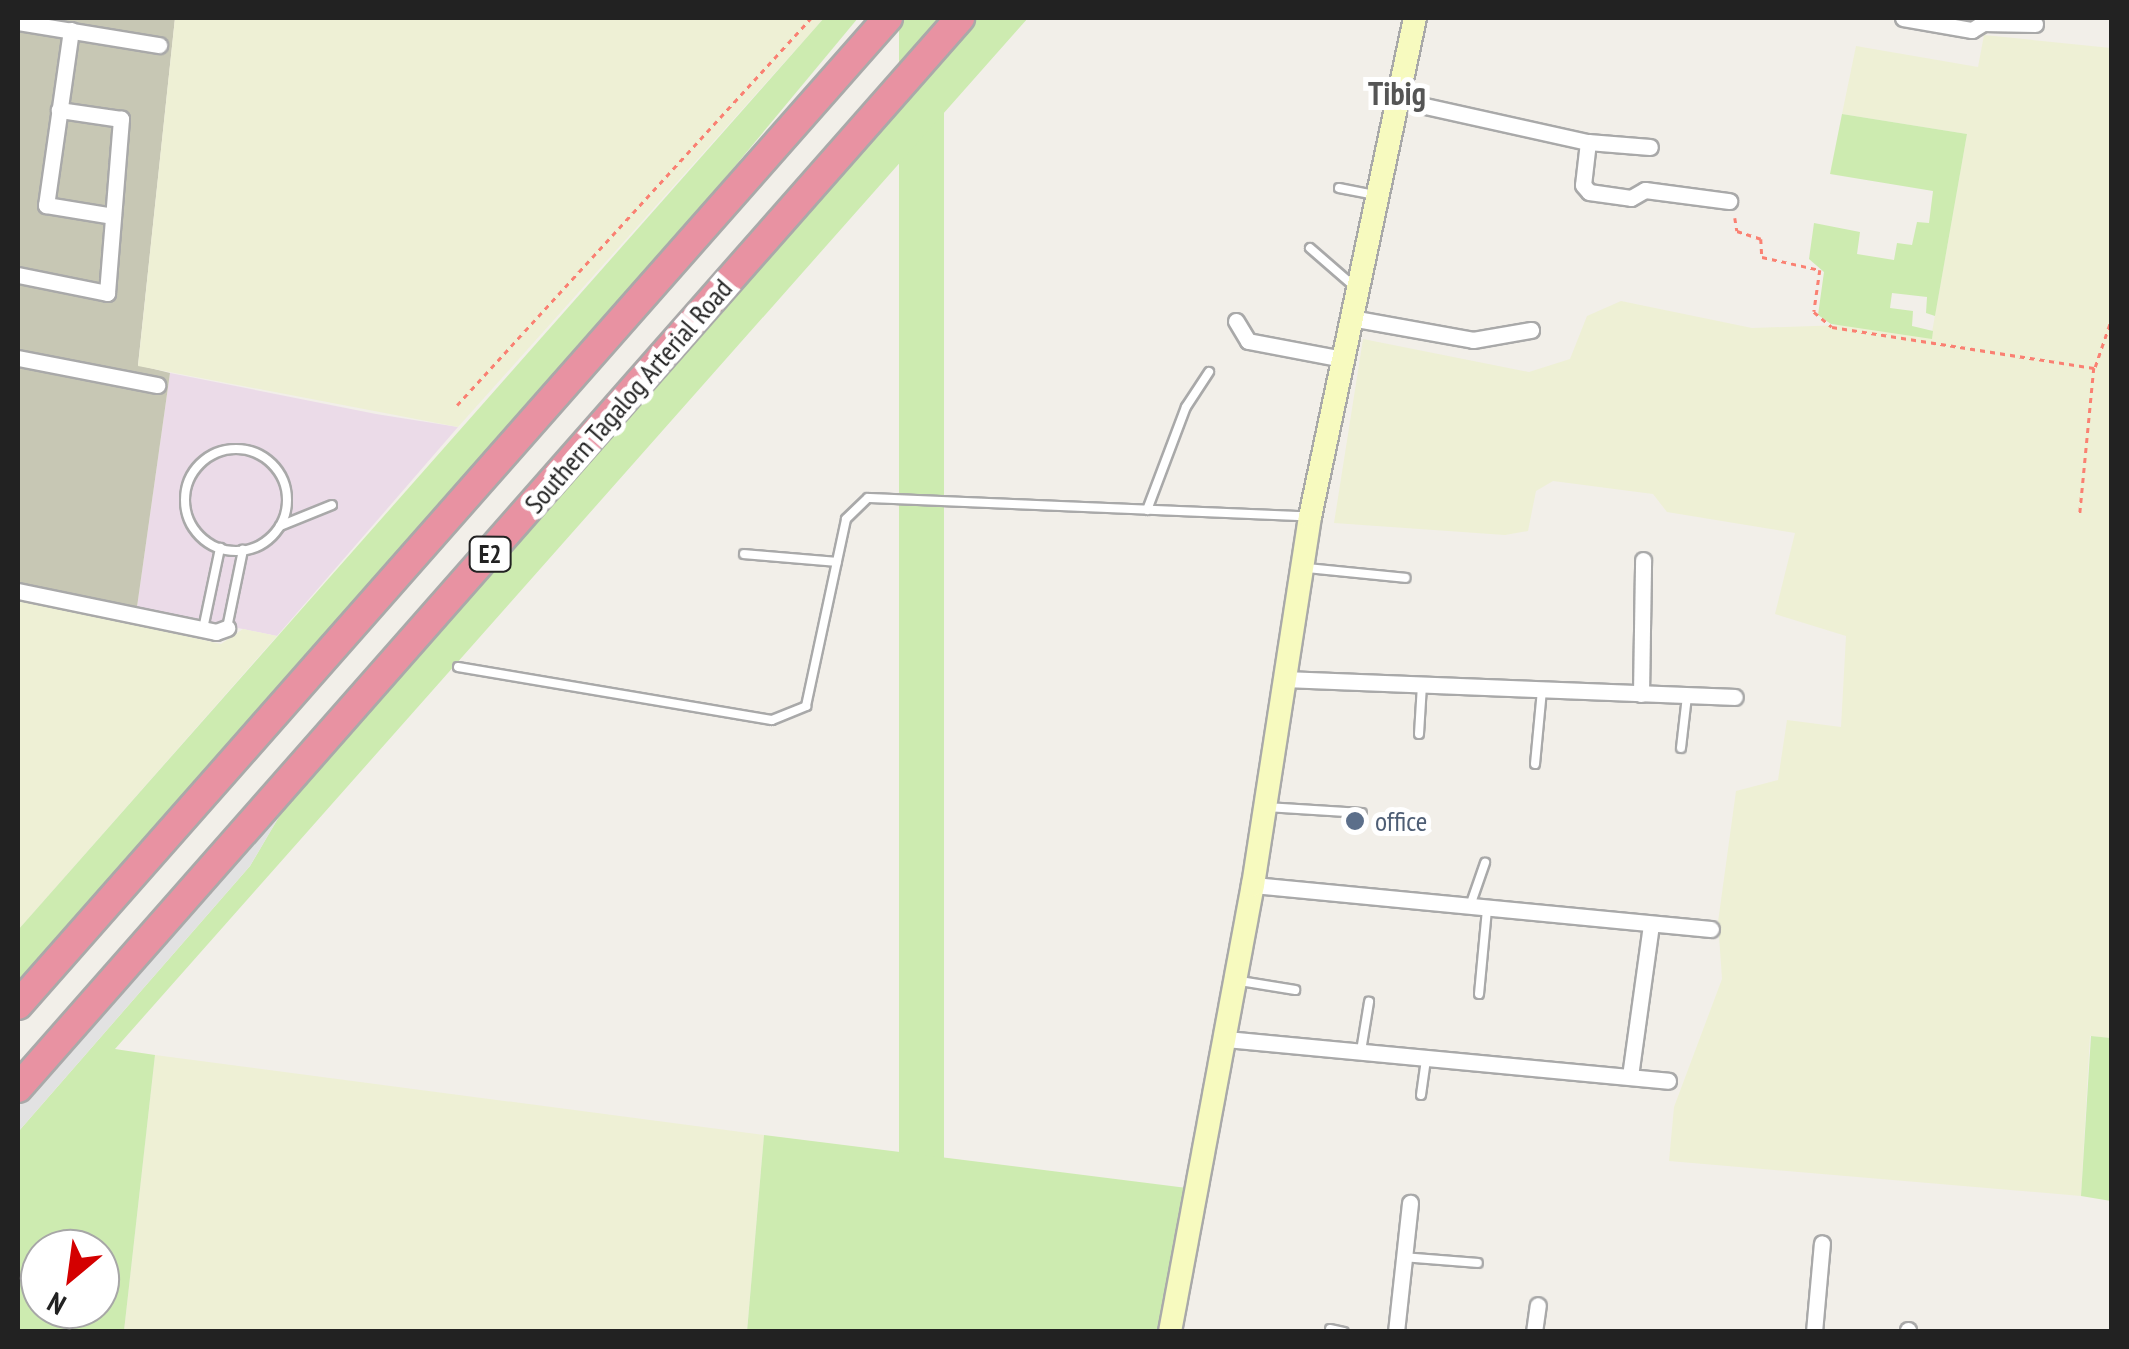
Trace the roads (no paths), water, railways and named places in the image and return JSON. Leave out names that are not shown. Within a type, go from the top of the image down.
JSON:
[{"type":"highway","name":"Southern Tagalog Arterial Road","points":[[18,1005],[884,18]]},
{"type":"highway","name":"Southern Tagalog Arterial Road","points":[[18,1088],[960,18]]},
{"type":"street","points":[[1170,1332],[1253,885],[1310,517],[1415,18]]},
{"type":"street","points":[[1903,18],[1972,30],[1983,23],[2035,24]]},
{"type":"street","points":[[18,22],[159,46]]},
{"type":"street","points":[[70,30],[46,205],[113,216]]},
{"type":"street","points":[[1398,100],[1588,142],[1650,147]]},
{"type":"street","points":[[18,276],[107,292],[122,119],[59,110]]},
{"type":"street","points":[[1588,142],[1586,192],[1631,198],[1646,190],[1729,201]]},
{"type":"street","points":[[1351,318],[1473,340],[1531,330]]},
{"type":"street","points":[[1236,321],[1248,342],[1342,359]]},
{"type":"street","points":[[18,358],[157,385]]},
{"type":"street","points":[[1640,694],[1643,560]]},
{"type":"street","points":[[18,591],[203,629],[228,628]]},
{"type":"street","points":[[1285,679],[1735,697]]},
{"type":"street","points":[[1253,885],[1710,929]]},
{"type":"street","points":[[1630,1076],[1652,924]]},
{"type":"street","points":[[1226,1038],[1668,1081]]},
{"type":"street","points":[[1396,1332],[1410,1204]]},
{"type":"street","points":[[1814,1332],[1822,1243]]},
{"type":"street","points":[[1534,1332],[1538,1305]]},
{"type":"lane","points":[[1338,188],[1378,195]]},
{"type":"lane","points":[[1310,248],[1357,289]]},
{"type":"lane","points":[[1147,510],[1186,406],[1209,372]]},
{"type":"lane","points":[[280,526],[286,493],[272,463],[252,451],[218,452],[192,473],[185,494],[193,527],[220,548],[243,550],[264,542],[280,526],[332,505]]},
{"type":"lane","points":[[458,666],[772,720],[806,706],[846,519],[868,498],[1310,517]]},
{"type":"lane","points":[[203,629],[220,548]]},
{"type":"lane","points":[[228,628],[243,550]]},
{"type":"lane","points":[[744,554],[837,562]]},
{"type":"lane","points":[[1302,567],[1406,578]]},
{"type":"lane","points":[[1419,734],[1422,685]]},
{"type":"lane","points":[[1534,764],[1542,690]]},
{"type":"lane","points":[[1681,748],[1687,696]]},
{"type":"lane","points":[[1265,807],[1362,813]]},
{"type":"lane","points":[[1479,994],[1479,907],[1485,863]]},
{"type":"lane","points":[[1236,980],[1295,990]]},
{"type":"lane","points":[[1361,1051],[1369,1002]]},
{"type":"lane","points":[[1421,1095],[1427,1058]]},
{"type":"lane","points":[[1403,1257],[1478,1263]]},
{"type":"lane","points":[[1330,1329],[1344,1332]]},
{"type":"place","name":"office","points":[[1355,821]]},
{"type":"district","name":"Tibig","points":[[1397,93]]}]
